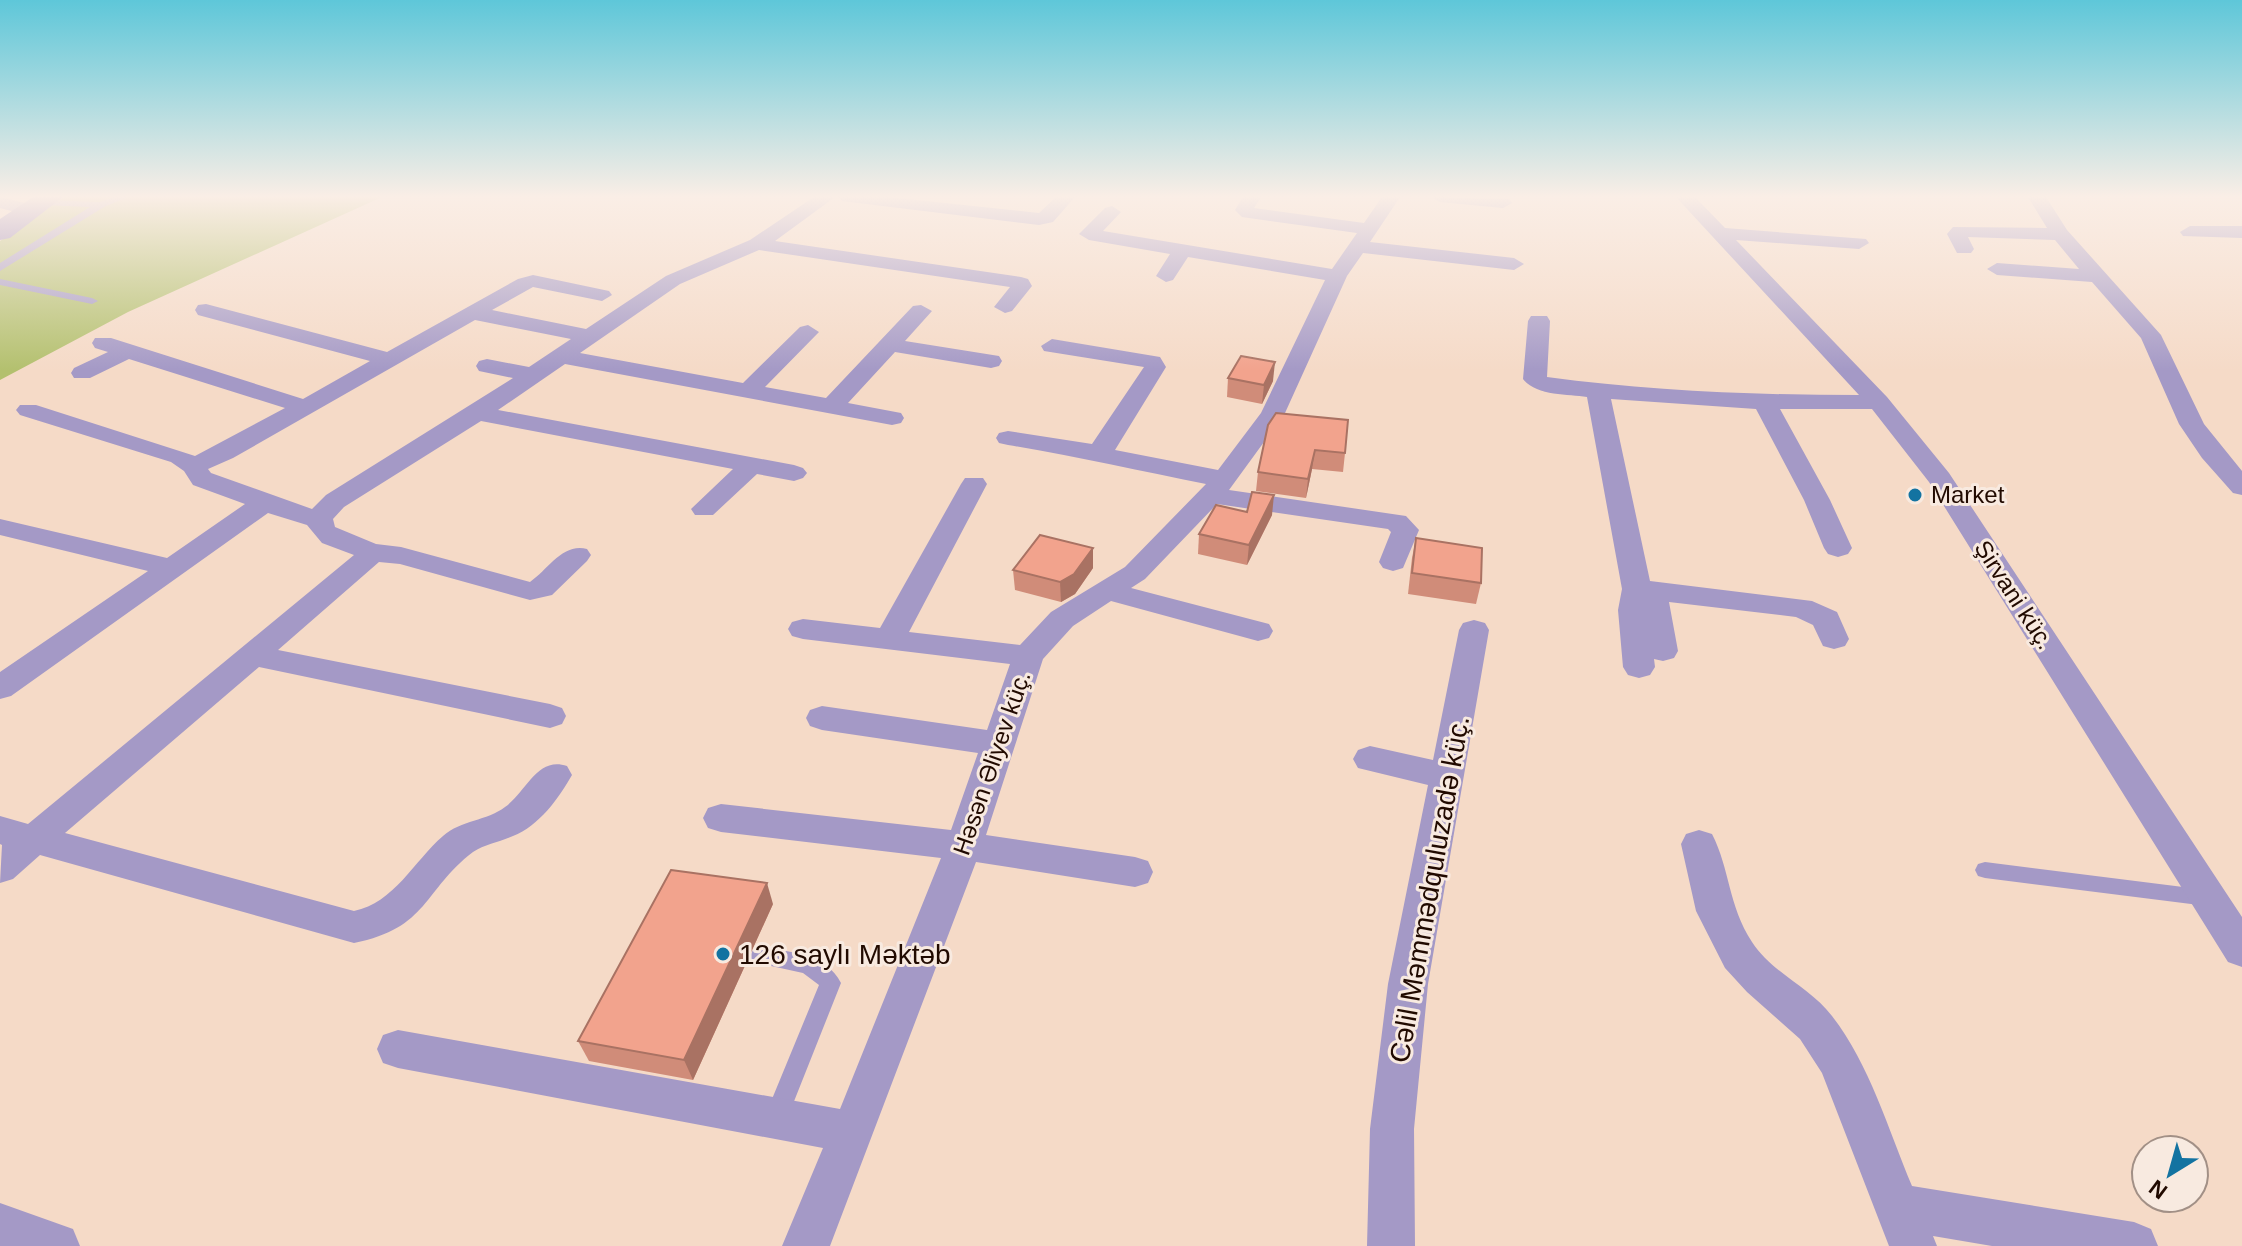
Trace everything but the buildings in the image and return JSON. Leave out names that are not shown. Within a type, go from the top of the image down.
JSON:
[{"type":"street","points":[[577,555],[542,588],[530,591],[401,556],[369,552],[327,536],[320,528],[319,518],[335,501],[477,413],[586,336],[685,273],[729,255]]},
{"type":"street","points":[[832,255],[1021,283],[1022,286],[1005,307]]},
{"type":"street","points":[[1166,276],[1179,255]]},
{"type":"street","points":[[1208,255],[1337,276]]},
{"type":"street","name":"Həsən Əliyev küç.","points":[[806,1246],[896,1025],[964,846],[1028,656],[1062,619],[1135,573],[1217,487],[1273,413],[1337,276],[1350,255]]},
{"type":"street","points":[[1421,255],[1462,268],[1514,264]]},
{"type":"street","name":"Şirvani küç.","points":[[1741,255],[1879,402],[1940,479],[2242,950]]},
{"type":"street","points":[[2078,255],[2150,336],[2164,358],[2187,415],[2205,445],[2242,487]]},
{"type":"street","points":[[1997,269],[2099,276]]},
{"type":"street","points":[[193,466],[224,453],[302,406],[533,281],[602,295]]},
{"type":"street","points":[[206,310],[387,359]]},
{"type":"street","points":[[831,407],[921,311]]},
{"type":"street","points":[[473,313],[586,336]]},
{"type":"street","points":[[1539,321],[1535,379],[1541,383],[1598,391],[1764,402],[1879,402]]},
{"type":"street","points":[[748,391],[808,332]]},
{"type":"street","points":[[103,343],[302,406]]},
{"type":"street","points":[[890,345],[991,361]]},
{"type":"street","points":[[1052,346],[1143,360],[1152,362],[1155,367],[1103,446],[1102,453]]},
{"type":"street","points":[[82,373],[127,351]]},
{"type":"street","points":[[561,356],[892,418]]},
{"type":"street","points":[[487,366],[534,375]]},
{"type":"street","points":[[1598,391],[1645,590],[1651,659]]},
{"type":"street","points":[[1764,402],[1817,500],[1838,548]]},
{"type":"street","points":[[28,410],[180,457],[193,466],[202,479],[263,504],[300,516],[319,518]]},
{"type":"street","points":[[477,413],[794,473]]},
{"type":"street","points":[[1008,438],[1102,453],[1217,487],[1396,522],[1405,530],[1393,562]]},
{"type":"street","points":[[2205,445],[2242,450]]},
{"type":"street","points":[[704,509],[752,465]]},
{"type":"street","points":[[889,640],[974,484]]},
{"type":"street","points":[[0,688],[13,666],[171,568],[263,504]]},
{"type":"street","points":[[0,527],[171,568]]},
{"type":"street","points":[[0,868],[17,835],[255,656],[354,573],[369,552]]},
{"type":"street","points":[[1645,590],[1816,612],[1826,619],[1834,639]]},
{"type":"street","points":[[1110,591],[1148,604],[1258,631]]},
{"type":"street","points":[[803,629],[1028,656]]},
{"type":"street","name":"Cəlil Məmmədquluzadə küç.","points":[[1391,1246],[1392,1129],[1408,984],[1474,630]]},
{"type":"street","points":[[255,656],[550,716]]},
{"type":"street","points":[[822,718],[998,744]]},
{"type":"street","points":[[1370,759],[1447,776]]},
{"type":"street","points":[[17,835],[354,927],[375,925],[393,913],[459,844],[480,831],[503,826],[518,818],[555,775]]},
{"type":"street","points":[[721,818],[964,846],[1135,872]]},
{"type":"street","points":[[1699,844],[1715,911],[1739,956],[1761,980],[1815,1026],[1839,1062],[1906,1227],[2134,1246]]},
{"type":"street","points":[[398,1049],[851,1132]]},
{"type":"street","points":[[0,1226],[56,1246]]},
{"type":"lane","points":[[0,268],[21,255]]},
{"type":"lane","points":[[0,282],[92,301]]},
{"type":"lane","points":[[1985,870],[2209,898]]},
{"type":"lane","points":[[760,956],[810,965],[823,971],[830,983],[776,1118]]},
{"type":"green space","points":[[0,255],[254,255],[128,312],[0,380]]},
{"type":"place","name":"Market","points":[[1915,495]]},
{"type":"place","name":"126 saylı Məktəb","points":[[723,954]]}]
